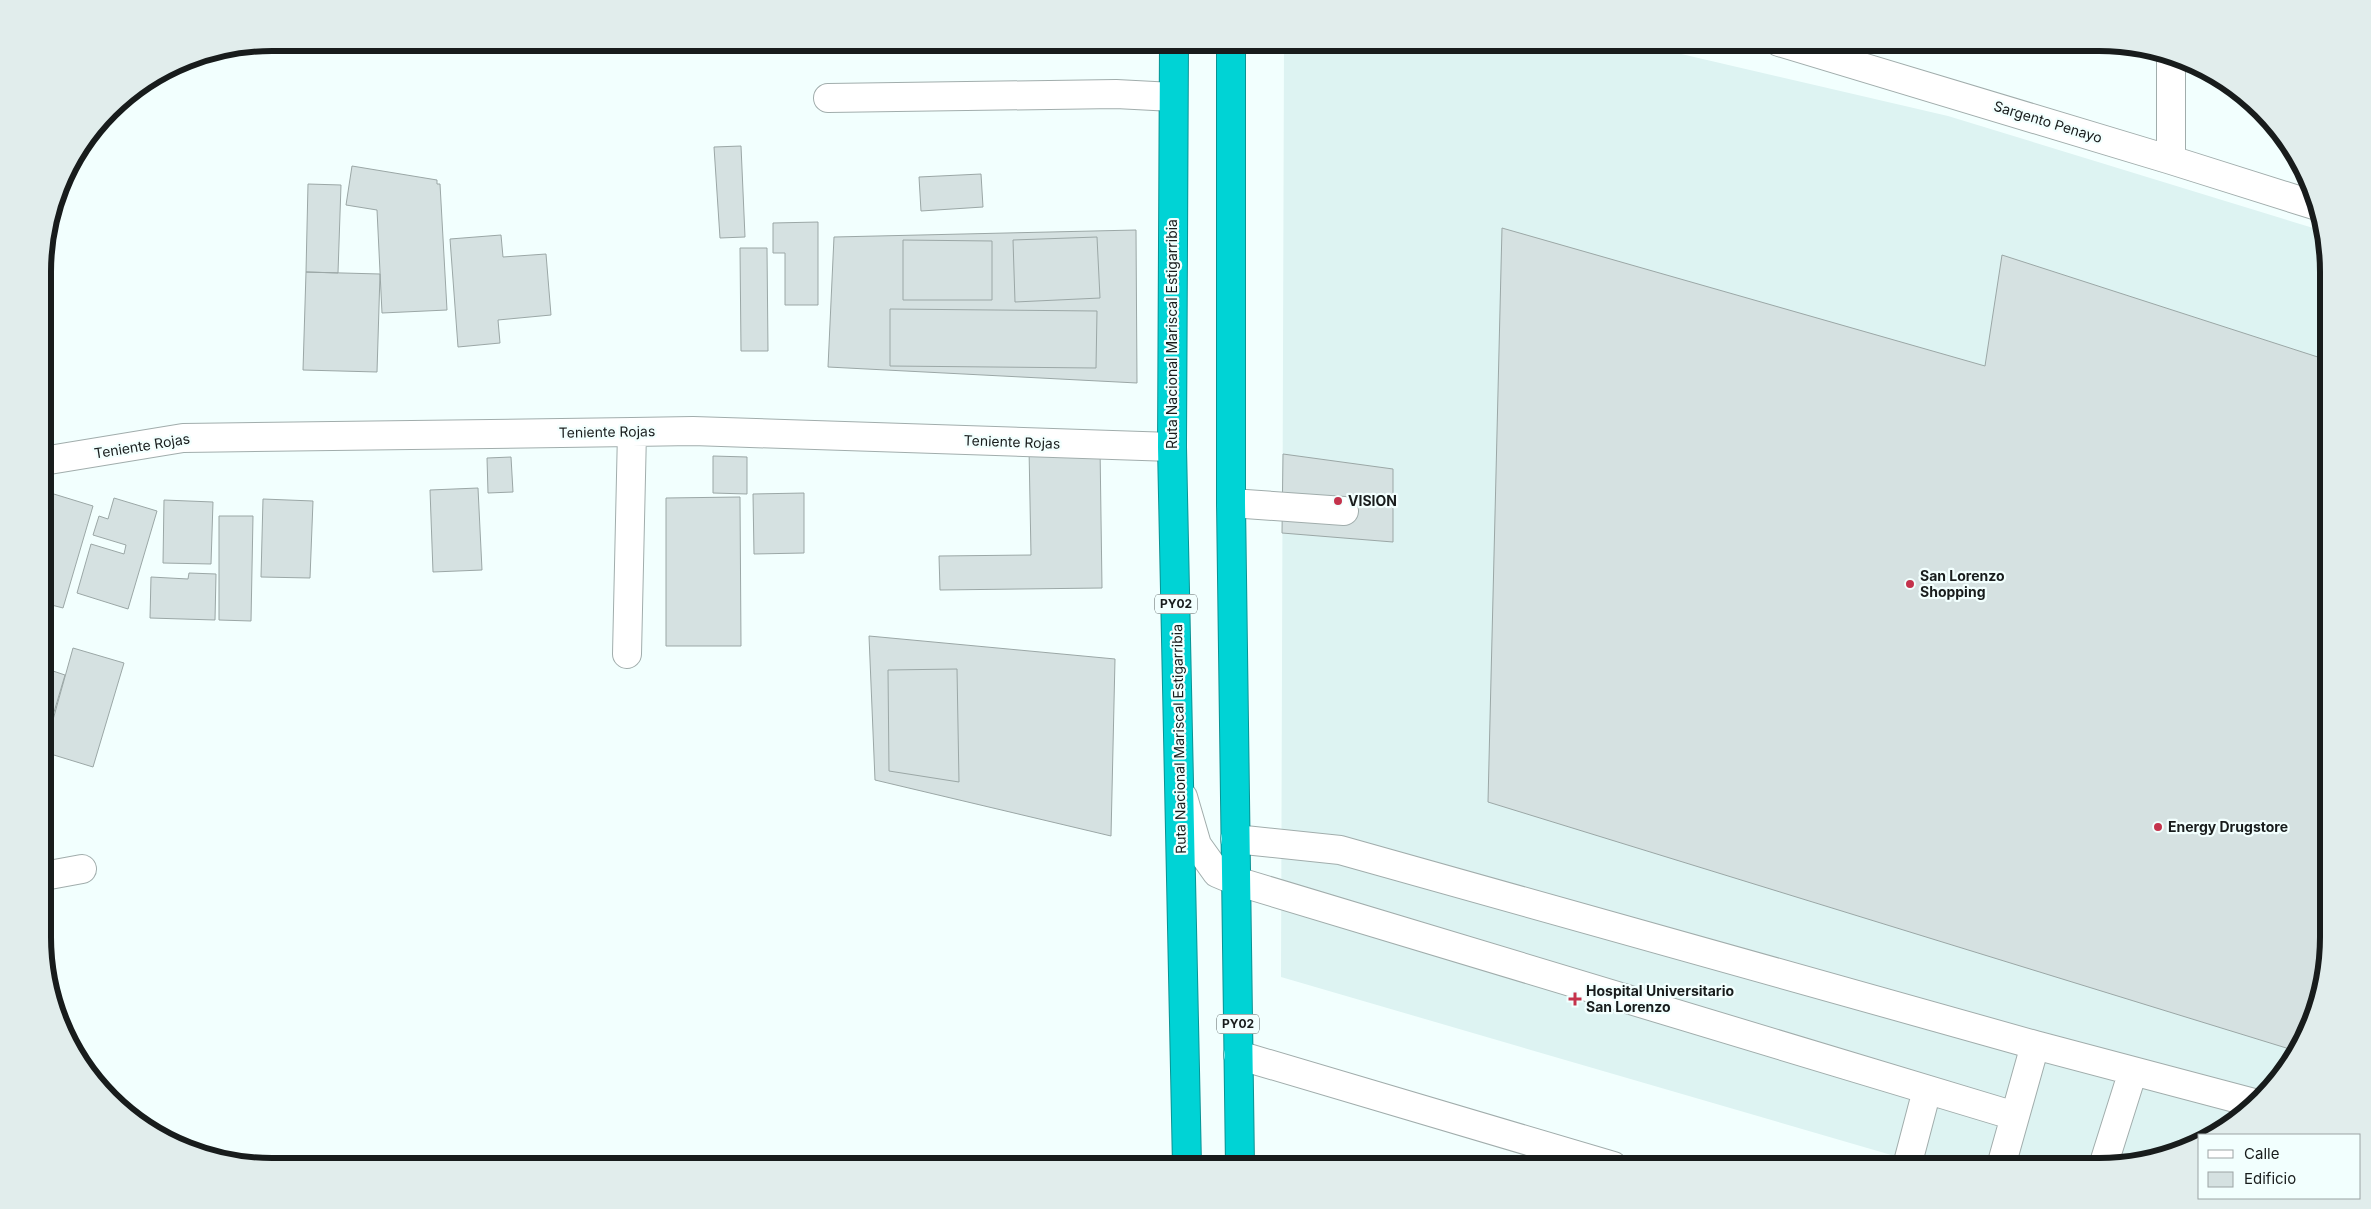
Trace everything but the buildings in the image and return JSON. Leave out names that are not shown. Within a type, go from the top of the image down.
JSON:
[{"type":"highway","name":"Ruta Nacional Mariscal Estigarribia","points":[[1174,51],[1172,447],[1187,1158]]},
{"type":"highway","name":"PY02","points":[[1231,51],[1231,503],[1240,1158]]},
{"type":"street","name":"Sargento Penayo","points":[[1809,51],[2309,203]]},
{"type":"street","points":[[2171,160],[2172,64]]},
{"type":"street","points":[[828,98],[1116,94],[1174,97]]},
{"type":"street","name":"Teniente Rojas","points":[[51,460],[183,438],[693,431],[1172,447]]},
{"type":"street","points":[[627,654],[632,432]]},
{"type":"street","points":[[1231,503],[1344,510]]},
{"type":"street","points":[[1180,786],[1197,845],[1217,873],[1236,881],[2015,1116]]},
{"type":"street","points":[[1235,839],[1340,850],[2035,1045],[2246,1101]]},
{"type":"street","points":[[51,875],[82,868]]},
{"type":"street","points":[[2003,1158],[2035,1045]]},
{"type":"street","points":[[1238,1055],[1586,1158]]},
{"type":"street","points":[[2106,1157],[2133,1071]]},
{"type":"street","points":[[1909,1158],[1927,1090]]},
{"type":"shaded area","name":"San Lorenzo Shopping","points":[[1284,51],[1668,51],[1948,116],[2315,229],[2320,273],[2320,936],[2318,965],[2308,1008],[2290,1047],[2265,1082],[2233,1112],[2209,1128],[2183,1141],[2156,1150],[2127,1156],[2098,1158],[1902,1158],[1281,977]]},
{"type":"place","name":"VISION","points":[[1338,501]]},
{"type":"place","name":"San Lorenzo Shopping","points":[[1910,584]]},
{"type":"place","name":"Energy Drugstore","points":[[2158,827]]},
{"type":"place","name":"Hospital Universitario San Lorenzo","points":[[1575,999]]}]
